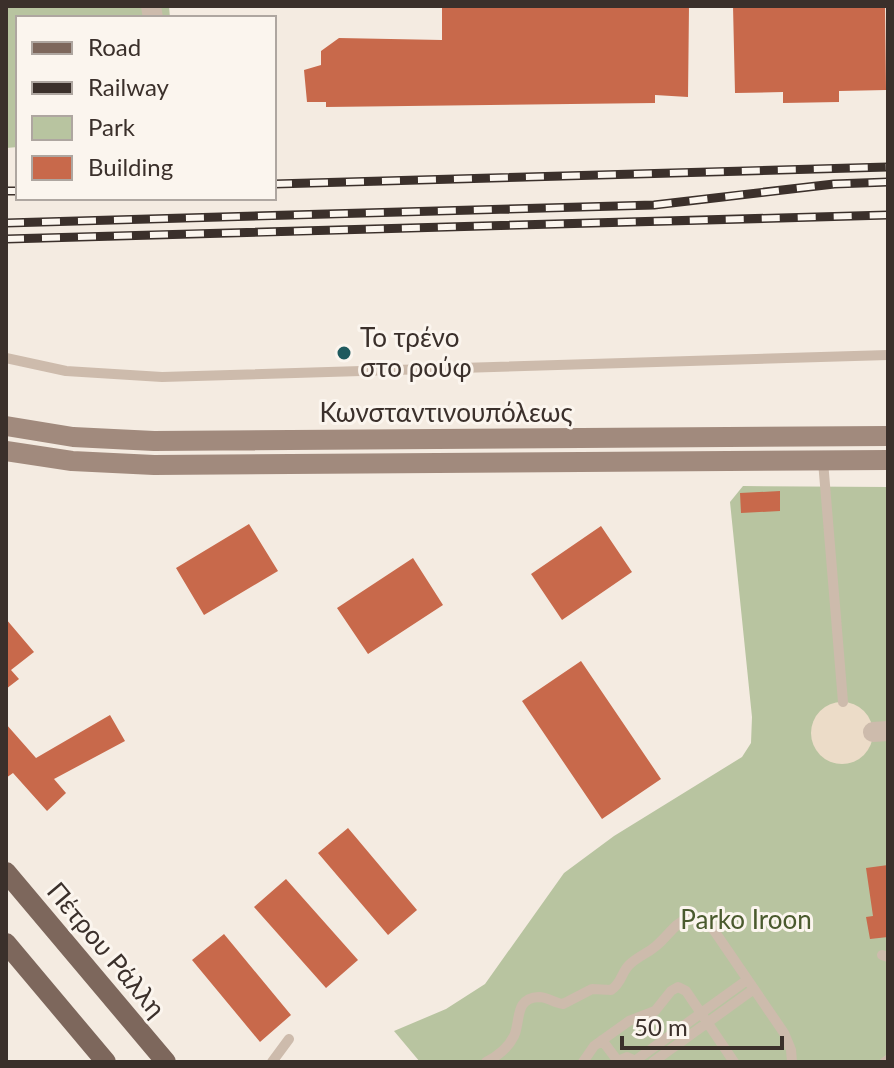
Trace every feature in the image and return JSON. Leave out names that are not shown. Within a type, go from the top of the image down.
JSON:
[{"type":"main road","name":"Κωνσταντινουπόλεως","points":[[6,426],[73,437],[154,441],[888,436]]},
{"type":"main road","name":"Κωνσταντινουπόλεως","points":[[6,451],[72,461],[154,465],[888,460]]},
{"type":"main road","name":"Πέτρου Ράλλη","points":[[6,872],[166,1062]]},
{"type":"main road","points":[[6,943],[106,1062]]},
{"type":"lane","points":[[6,358],[66,371],[162,377],[888,355]]},
{"type":"lane","points":[[823,461],[843,702]]},
{"type":"lane","points":[[486,1062],[501,1053],[514,1038],[518,1011],[528,1001],[541,997],[563,1004],[592,989],[611,990],[628,966],[656,946],[672,928],[695,918],[713,929],[789,1042],[792,1062]]},
{"type":"lane","points":[[602,1040],[616,1061],[627,1057],[637,1061],[750,984]]},
{"type":"lane","points":[[583,1062],[590,1050],[602,1040],[629,1021],[655,1011],[678,987],[686,991],[734,1062]]},
{"type":"lane","points":[[653,1062],[704,1018]]},
{"type":"lane","points":[[272,1062],[289,1039]]},
{"type":"green space","points":[[6,6],[169,6],[170,16],[16,16],[16,147],[6,148]]},
{"type":"green space","name":"Parko Iroon","points":[[743,486],[888,487],[888,1054],[878,1062],[420,1062],[394,1031],[446,1009],[485,984],[564,873],[614,836],[742,757],[751,743],[752,717],[730,502]]},
{"type":"shaded area","points":[[842,702],[854,704],[864,711],[871,721],[871,745],[864,755],[854,762],[842,764],[830,762],[820,755],[813,745],[811,733],[813,721],[820,711],[830,704]]},
{"type":"building","points":[[442,6],[689,6],[688,97],[655,95],[655,103],[326,107],[326,102],[307,102],[304,70],[321,65],[321,51],[339,38],[442,40]]},
{"type":"building","points":[[733,6],[885,6],[886,90],[839,91],[839,102],[783,103],[783,92],[735,93]]},
{"type":"building","points":[[780,491],[780,511],[741,513],[740,493]]},
{"type":"building","points":[[249,524],[278,571],[204,615],[176,568]]},
{"type":"building","points":[[601,526],[632,572],[562,620],[531,574]]},
{"type":"building","points":[[413,558],[443,605],[368,654],[337,608]]},
{"type":"building","points":[[6,619],[34,652],[11,670],[19,679],[6,689]]},
{"type":"building","points":[[581,661],[661,779],[602,819],[522,701]]},
{"type":"building","points":[[110,715],[125,741],[54,779],[66,793],[47,811],[13,773],[6,778],[6,724],[36,758]]},
{"type":"building","points":[[348,828],[417,910],[388,935],[318,853]]},
{"type":"building","points":[[888,865],[888,937],[870,939],[866,917],[873,916],[866,868]]},
{"type":"building","points":[[286,879],[358,960],[326,988],[254,907]]},
{"type":"building","points":[[224,934],[291,1015],[260,1042],[192,960]]},
{"type":"railway","points":[[276,184],[888,167]]},
{"type":"railway","points":[[6,223],[654,205],[834,184],[888,182]]},
{"type":"railway","points":[[6,191],[16,191]]},
{"type":"railway","points":[[6,239],[888,215]]},
{"type":"place","name":"Το τρένο στο ρούφ","points":[[344,353]]}]
